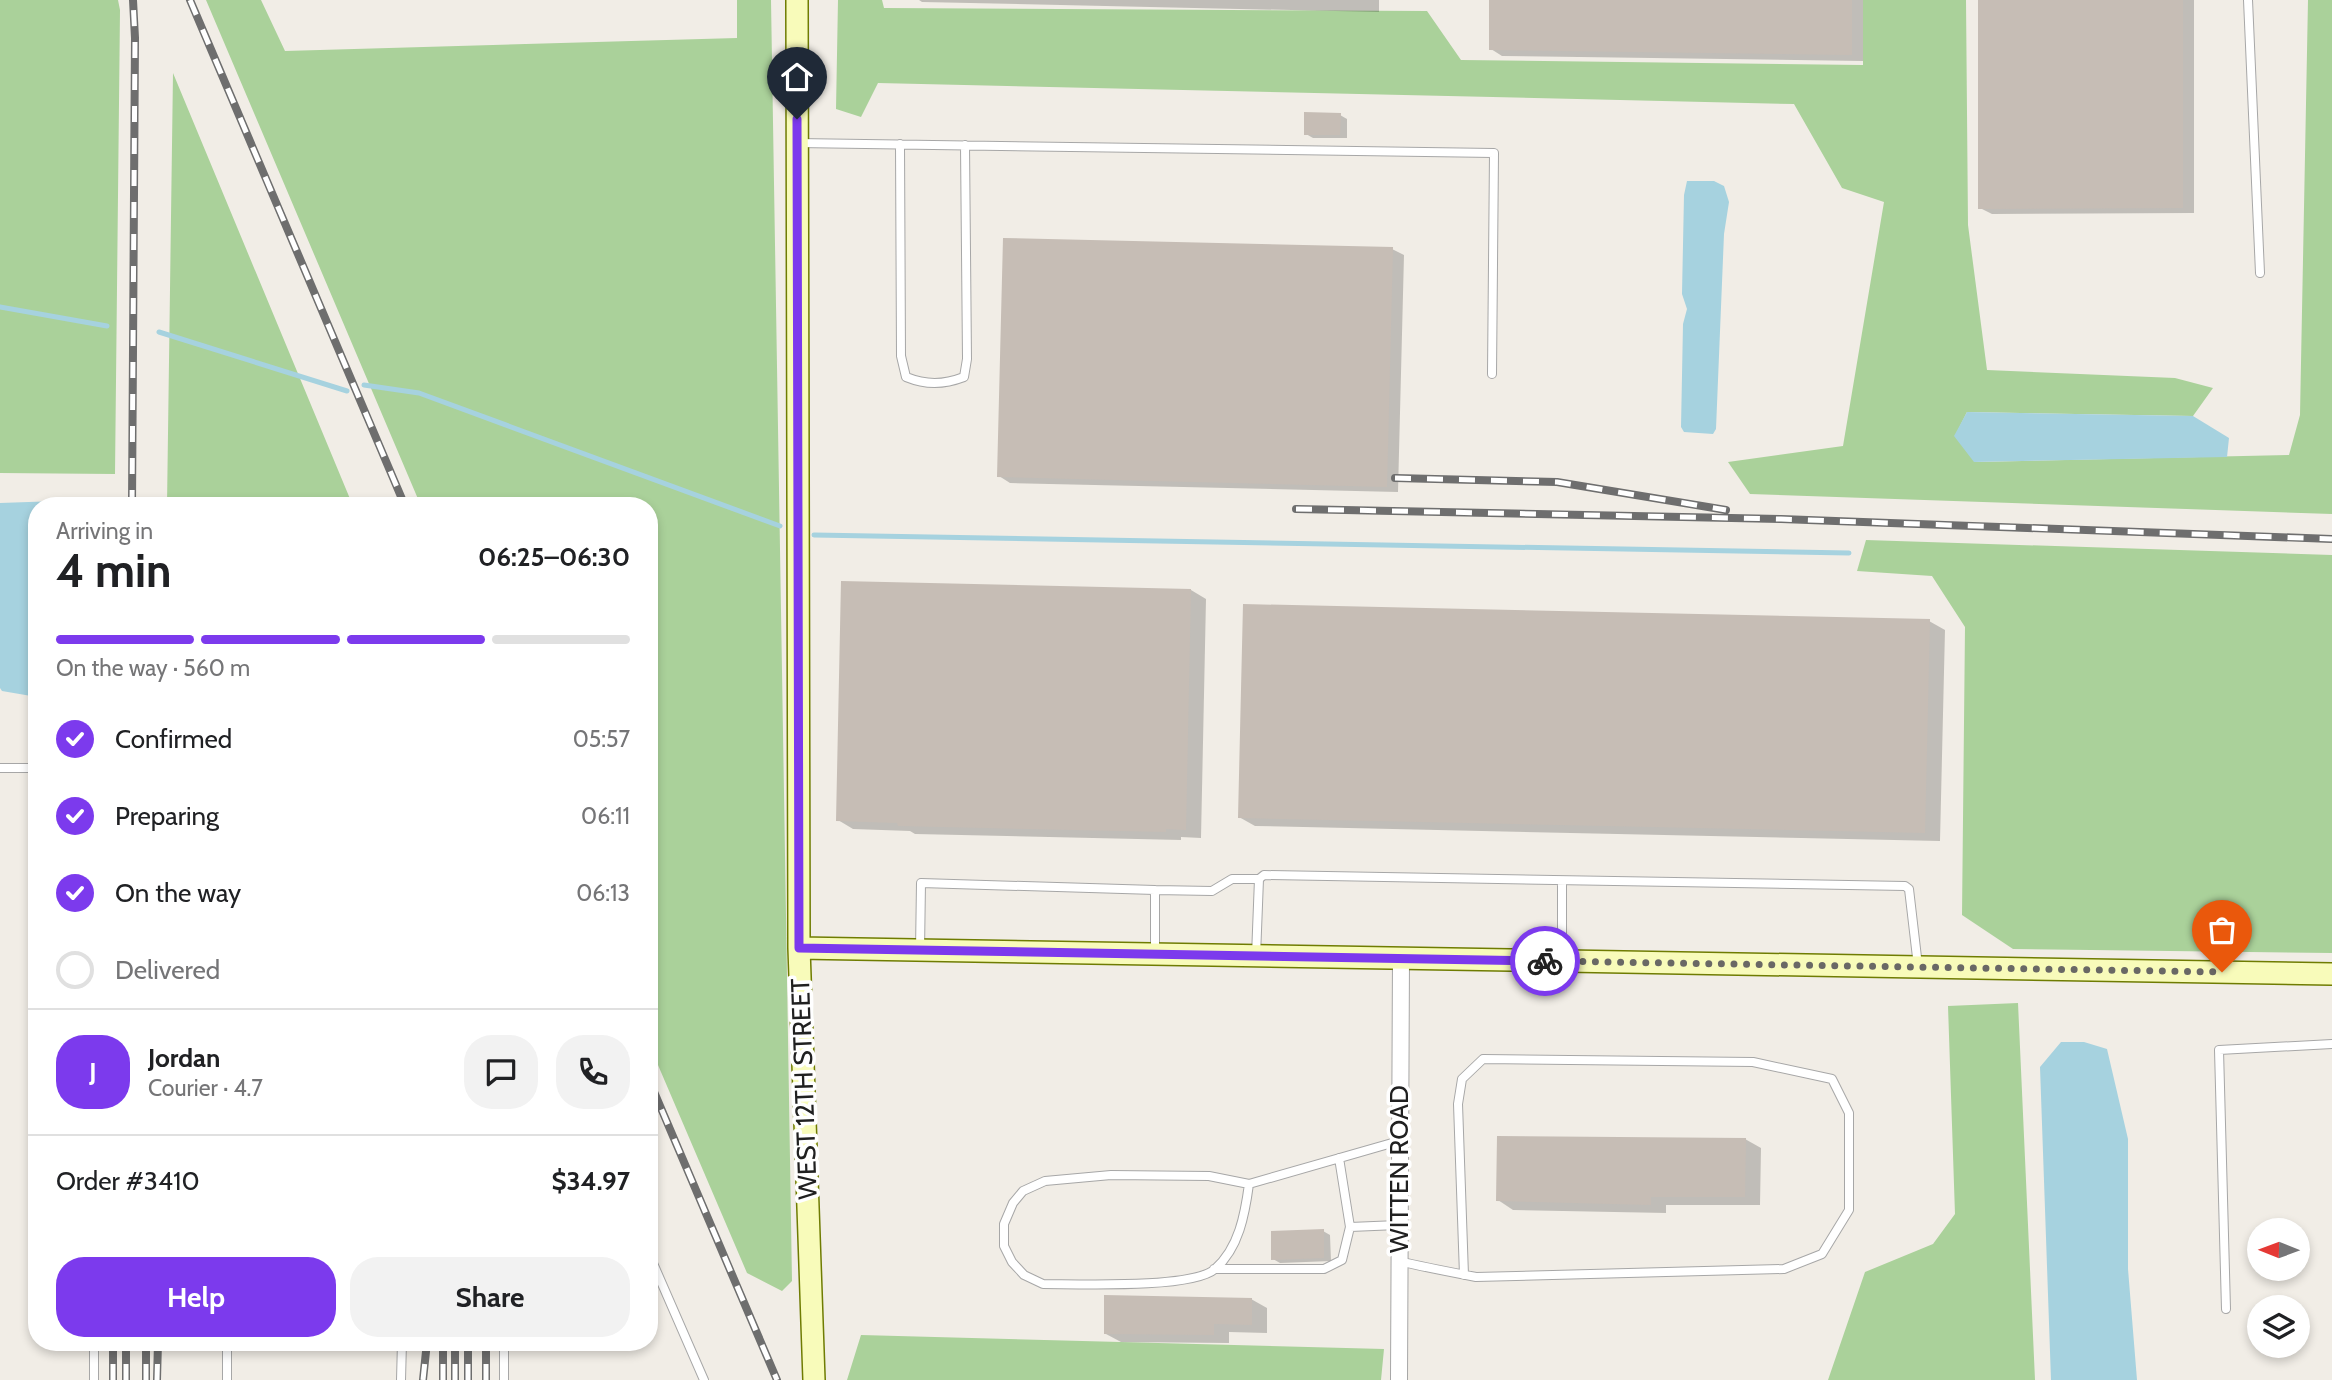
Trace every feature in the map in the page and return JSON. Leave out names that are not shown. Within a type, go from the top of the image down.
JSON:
[{"type":"street","name":"WEST 12TH STREET","points":[[797,0],[799,948],[814,1380]]},
{"type":"street","points":[[799,948],[2332,974]]},
{"type":"street","name":"WITTEN ROAD","points":[[1399,1380],[1401,958]]},
{"type":"lane","points":[[2248,0],[2260,273]]},
{"type":"lane","points":[[797,143],[1494,153],[1492,374]]},
{"type":"lane","points":[[900,144],[901,356],[906,377],[919,382],[946,384],[964,377],[967,359],[965,145]]},
{"type":"lane","points":[[0,768],[28,768]]},
{"type":"lane","points":[[920,950],[921,883],[1212,891],[1232,879],[1259,879],[1264,876],[1905,886],[1909,890],[1919,968]]},
{"type":"lane","points":[[1256,956],[1259,879]]},
{"type":"lane","points":[[1562,881],[1562,961]]},
{"type":"lane","points":[[1155,890],[1155,954]]},
{"type":"lane","points":[[2226,1309],[2219,1050],[2332,1044]]},
{"type":"lane","points":[[1398,1261],[1464,1275],[1476,1277],[1784,1269],[1822,1254],[1849,1210],[1849,1113],[1832,1079],[1754,1062],[1483,1059],[1462,1079],[1458,1104],[1464,1275]]},
{"type":"lane","points":[[1250,1184],[1237,1237],[1214,1269],[1204,1275],[1172,1282],[1043,1284],[1024,1275],[1012,1262],[1004,1246],[1004,1224],[1013,1203],[1023,1191],[1045,1181],[1111,1175],[1209,1176],[1250,1184],[1399,1141]]},
{"type":"lane","points":[[1214,1269],[1324,1269],[1342,1260],[1350,1227],[1339,1158]]},
{"type":"lane","points":[[1350,1227],[1398,1225]]},
{"type":"lane","points":[[658,1275],[704,1380]]},
{"type":"lane","points":[[94,1351],[94,1380]]},
{"type":"lane","points":[[227,1380],[228,1351]]},
{"type":"lane","points":[[401,1380],[402,1351]]},
{"type":"lane","points":[[503,1380],[504,1351]]},
{"type":"green space","points":[[0,0],[118,0],[115,474],[0,473]]},
{"type":"green space","points":[[206,0],[261,0],[285,51],[737,38],[737,0],[771,0],[792,1281],[782,1291],[747,1273],[658,1065],[658,497],[417,497]]},
{"type":"green space","points":[[838,0],[882,0],[884,8],[1427,11],[1461,60],[1863,65],[1863,0],[1966,0],[1968,225],[1987,370],[2175,378],[2213,388],[2193,416],[1967,412],[1955,436],[1975,462],[2289,455],[2300,415],[2308,0],[2332,0],[2332,514],[1750,494],[1728,462],[1843,446],[1884,202],[1842,188],[1794,104],[878,83],[861,117],[836,109]]},
{"type":"green space","points":[[173,73],[349,497],[167,497]]},
{"type":"green space","points":[[1866,540],[2332,555],[2332,953],[2013,949],[1962,915],[1965,627],[1932,576],[1857,571]]},
{"type":"green space","points":[[2018,1003],[2035,1380],[1828,1380],[1865,1272],[1933,1244],[1955,1214],[1948,1006]]},
{"type":"green space","points":[[861,1335],[1384,1349],[1381,1380],[847,1380]]},
{"type":"water","points":[[1687,181],[1714,181],[1724,186],[1729,202],[1724,234],[1716,429],[1713,434],[1684,432],[1681,427],[1683,324],[1687,309],[1682,294],[1684,195]]},
{"type":"water","points":[[1967,412],[2193,416],[2229,438],[2227,457],[1974,462],[1954,436]]},
{"type":"water","points":[[28,502],[28,695],[2,691],[0,688],[0,503]]},
{"type":"water","points":[[2061,1042],[2084,1042],[2107,1049],[2128,1139],[2128,1269],[2137,1380],[2051,1380],[2040,1067]]},
{"type":"building","points":[[1489,0],[1852,0],[1852,55],[1489,50]]},
{"type":"building","points":[[1978,0],[2183,0],[2183,208],[1978,209]]},
{"type":"building","points":[[1304,112],[1341,113],[1340,135],[1304,135]]},
{"type":"building","points":[[1003,238],[1393,247],[1387,487],[997,477]]},
{"type":"building","points":[[841,581],[1191,589],[1186,830],[1166,829],[1166,832],[898,826],[897,823],[836,821]]},
{"type":"building","points":[[1243,604],[1930,619],[1925,833],[1238,818]]},
{"type":"building","points":[[1497,1136],[1746,1138],[1745,1197],[1651,1197],[1651,1205],[1496,1201]]},
{"type":"building","points":[[1324,1229],[1324,1258],[1271,1260],[1271,1231]]},
{"type":"building","points":[[1104,1295],[1252,1298],[1252,1325],[1214,1324],[1214,1335],[1104,1334]]},
{"type":"waterway","points":[[0,307],[107,326]]},
{"type":"waterway","points":[[159,332],[347,391]]},
{"type":"waterway","points":[[364,385],[419,393],[780,526]]},
{"type":"waterway","points":[[814,535],[1849,553]]},
{"type":"railway","points":[[132,497],[133,0]]},
{"type":"railway","points":[[190,0],[401,497]]},
{"type":"railway","points":[[1395,478],[1557,482],[1726,510]]},
{"type":"railway","points":[[1296,509],[1781,519],[2332,539]]},
{"type":"railway","points":[[658,1101],[777,1380]]},
{"type":"railway","points":[[113,1351],[113,1380]]},
{"type":"railway","points":[[126,1351],[126,1380]]},
{"type":"railway","points":[[146,1351],[146,1380]]},
{"type":"railway","points":[[157,1380],[158,1351]]},
{"type":"railway","points":[[423,1380],[426,1351]]},
{"type":"railway","points":[[443,1351],[443,1380]]},
{"type":"railway","points":[[455,1351],[455,1380]]},
{"type":"railway","points":[[468,1351],[468,1380]]},
{"type":"railway","points":[[486,1351],[486,1380]]},
{"type":"way so far","points":[[1545,961],[2222,972]]},
{"type":"route","points":[[797,119],[799,948],[1545,961]]}]
